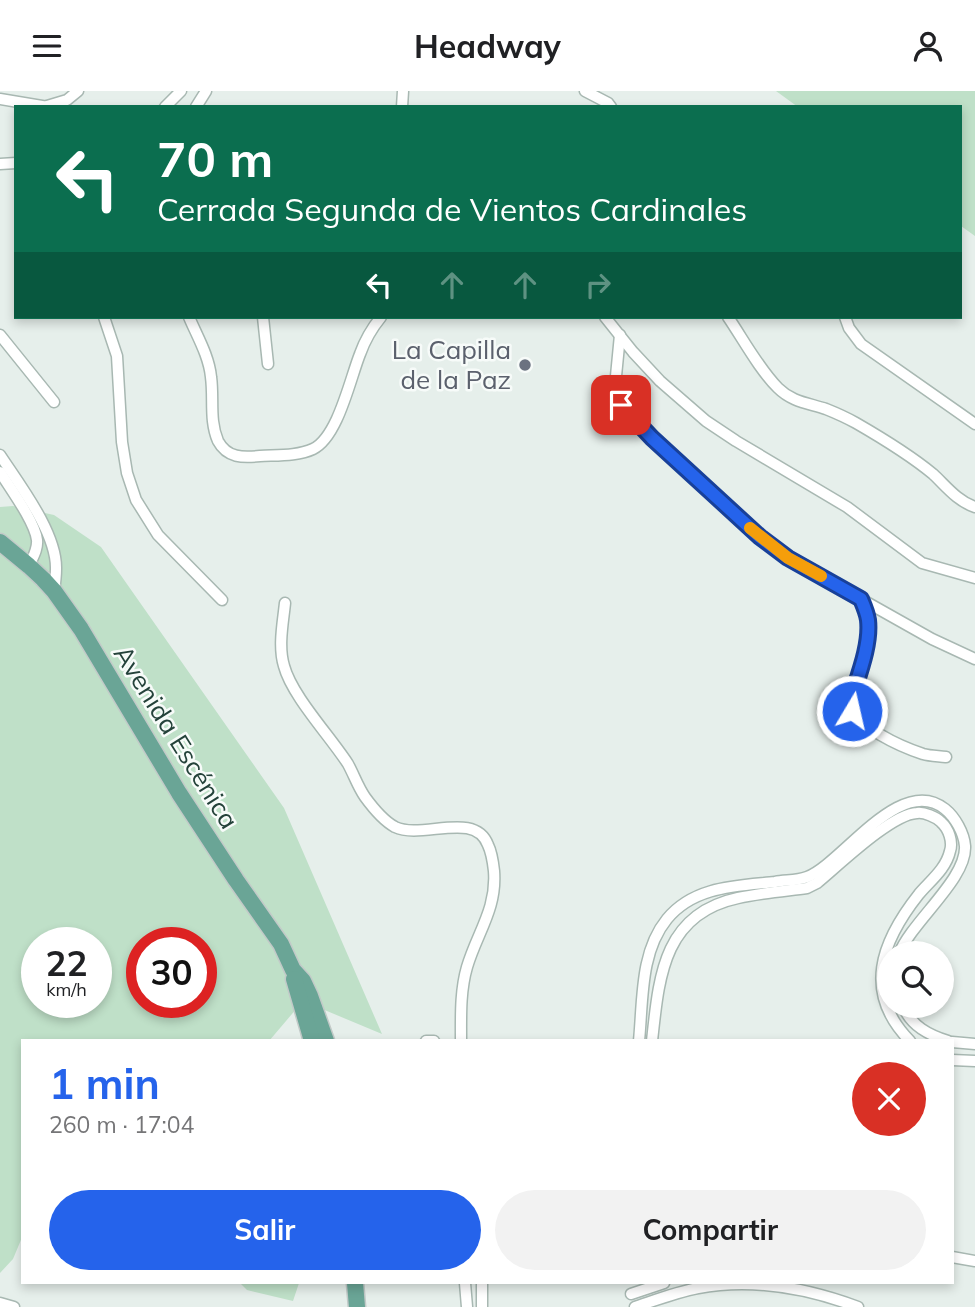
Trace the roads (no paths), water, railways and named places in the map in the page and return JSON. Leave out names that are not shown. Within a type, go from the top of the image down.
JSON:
[{"type":"main road","name":"Avenida Escénica","points":[[0,543],[54,591],[88,641],[179,793],[281,944],[293,970],[303,981],[310,996],[325,1039]]},
{"type":"main road","name":"Avenida Escénica","points":[[293,970],[294,982],[311,1039]]},
{"type":"main road","points":[[355,1284],[357,1307]]},
{"type":"street","points":[[50,105],[67,100],[78,91]]},
{"type":"street","points":[[167,105],[181,91]]},
{"type":"street","points":[[585,91],[610,105]]},
{"type":"street","points":[[0,100],[39,105]]},
{"type":"street","points":[[105,319],[117,356],[122,442],[127,473],[136,500],[158,535],[222,600]]},
{"type":"street","points":[[190,319],[209,366],[214,428],[224,450],[237,457],[310,451],[317,447],[335,423],[363,345],[380,319]]},
{"type":"street","points":[[263,319],[268,364]]},
{"type":"street","points":[[607,319],[660,381],[706,421],[847,507],[922,563],[975,578]]},
{"type":"street","points":[[729,319],[771,379],[789,398],[827,409],[853,422],[933,474],[958,498],[975,507]]},
{"type":"street","points":[[846,319],[861,344],[975,424]]},
{"type":"street","points":[[0,335],[54,402]]},
{"type":"street","points":[[620,335],[617,395],[621,405],[760,537],[788,558],[932,639],[975,659]]},
{"type":"street","points":[[0,455],[43,523],[55,554],[57,568],[54,591]]},
{"type":"street","points":[[0,472],[33,525],[37,541],[29,566]]},
{"type":"street","points":[[861,599],[868,619],[868,629],[866,647],[850,703],[852,711],[871,729],[901,745],[926,755],[946,757]]},
{"type":"street","points":[[285,603],[281,645],[284,666],[293,687],[349,767],[374,809],[395,827],[405,830],[469,828],[478,832],[488,842],[495,883],[493,900],[472,951],[464,980],[461,1039]]},
{"type":"street","points":[[639,1039],[651,947],[669,917],[682,904],[696,895],[716,889],[807,877],[885,815],[906,803],[927,801],[947,810],[962,834],[965,847],[962,861],[952,880],[906,941]]},
{"type":"street","points":[[652,1039],[656,998],[663,965],[692,918],[705,909],[738,897],[807,888],[817,883],[887,826],[917,812],[928,814],[941,822],[949,833],[950,855],[919,894],[890,941]]},
{"type":"street","points":[[891,1018],[908,1039]]},
{"type":"street","points":[[911,1018],[916,1025],[940,1039]]},
{"type":"street","points":[[954,1043],[975,1044]]},
{"type":"street","points":[[954,1060],[975,1061]]},
{"type":"street","points":[[954,1257],[975,1261]]},
{"type":"street","points":[[465,1284],[467,1307]]},
{"type":"street","points":[[482,1284],[482,1307]]},
{"type":"street","points":[[657,1304],[650,1285],[630,1288],[634,1307],[657,1304],[698,1288],[738,1284],[783,1286],[829,1296],[858,1307]]},
{"type":"street","points":[[0,1303],[13,1307]]},
{"type":"place","name":"La Capilla de la Paz","points":[[525,365]]}]
